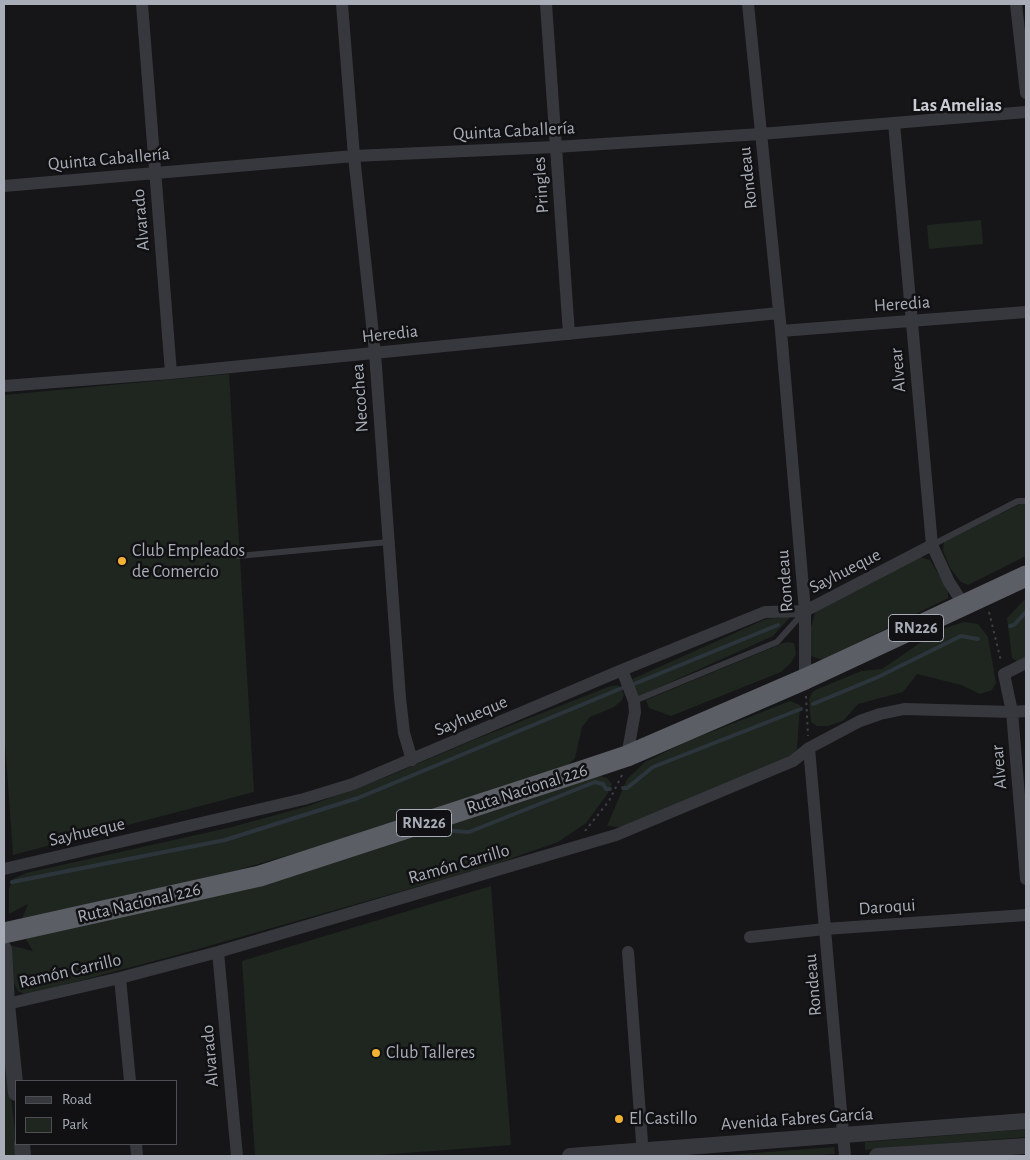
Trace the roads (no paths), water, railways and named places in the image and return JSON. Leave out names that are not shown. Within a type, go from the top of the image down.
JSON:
[{"type":"highway","name":"Ruta Nacional 226","points":[[4,933],[260,876],[627,756],[805,679],[1026,576]]},
{"type":"street","name":"Alvarado","points":[[142,4],[171,373]]},
{"type":"street","name":"Necochea","points":[[342,4],[354,156],[375,353],[400,698],[404,733],[412,760]]},
{"type":"street","name":"Pringles","points":[[546,4],[569,334]]},
{"type":"street","name":"Rondeau","points":[[748,4],[781,331],[805,611],[805,679]]},
{"type":"street","points":[[1016,4],[1026,93]]},
{"type":"street","name":"Quinta Caballería","points":[[4,186],[354,156],[556,147],[761,134],[1026,112]]},
{"type":"street","name":"Alvear","points":[[894,123],[932,545],[949,582],[973,601]]},
{"type":"street","name":"Heredia","points":[[781,331],[1026,312]]},
{"type":"street","name":"Heredia","points":[[4,386],[171,373],[779,314]]},
{"type":"street","name":"Sayhueque","points":[[4,869],[304,799],[353,784],[622,670],[765,612],[805,611],[932,545]]},
{"type":"street","name":"Alvear","points":[[1026,663],[1004,674],[1012,712],[1026,879]]},
{"type":"street","points":[[622,670],[634,701],[627,756]]},
{"type":"street","name":"Ramón Carrillo","points":[[7,1004],[120,978],[218,952],[616,835],[792,761],[809,748],[860,721],[880,714],[904,709],[1012,712],[1026,710]]},
{"type":"street","name":"Rondeau","points":[[809,748],[845,1156]]},
{"type":"street","name":"Daroqui","points":[[750,936],[1026,915]]},
{"type":"street","points":[[4,950],[15,1083]]},
{"type":"street","name":"Alvarado","points":[[218,952],[237,1156]]},
{"type":"street","points":[[628,952],[642,1154]]},
{"type":"street","points":[[120,978],[130,1080]]},
{"type":"street","name":"Avenida Fabres García","points":[[570,1156],[642,1154],[843,1135],[1026,1121]]},
{"type":"street","points":[[877,1156],[1026,1146]]},
{"type":"lane","points":[[932,545],[1018,500],[1026,501]]},
{"type":"lane","points":[[238,556],[388,542]]},
{"type":"lane","points":[[634,701],[777,642],[805,611]]},
{"type":"waterway","points":[[1010,626],[1014,625],[1026,612]]},
{"type":"waterway","points":[[634,684],[778,625]]},
{"type":"waterway","points":[[813,704],[878,677],[961,636],[978,639]]},
{"type":"waterway","points":[[12,882],[225,840],[358,798],[622,688]]},
{"type":"waterway","points":[[623,788],[627,788],[653,767],[801,709]]},
{"type":"waterway","points":[[453,831],[469,832],[595,782],[603,784],[606,789],[610,789]]},
{"type":"place","name":"Club Empleados de Comercio","points":[[122,561]]},
{"type":"place","name":"Club Talleres","points":[[376,1053]]},
{"type":"place","name":"El Castillo","points":[[619,1119]]},
{"type":"district","name":"Las Amelias","points":[[957,105]]}]
